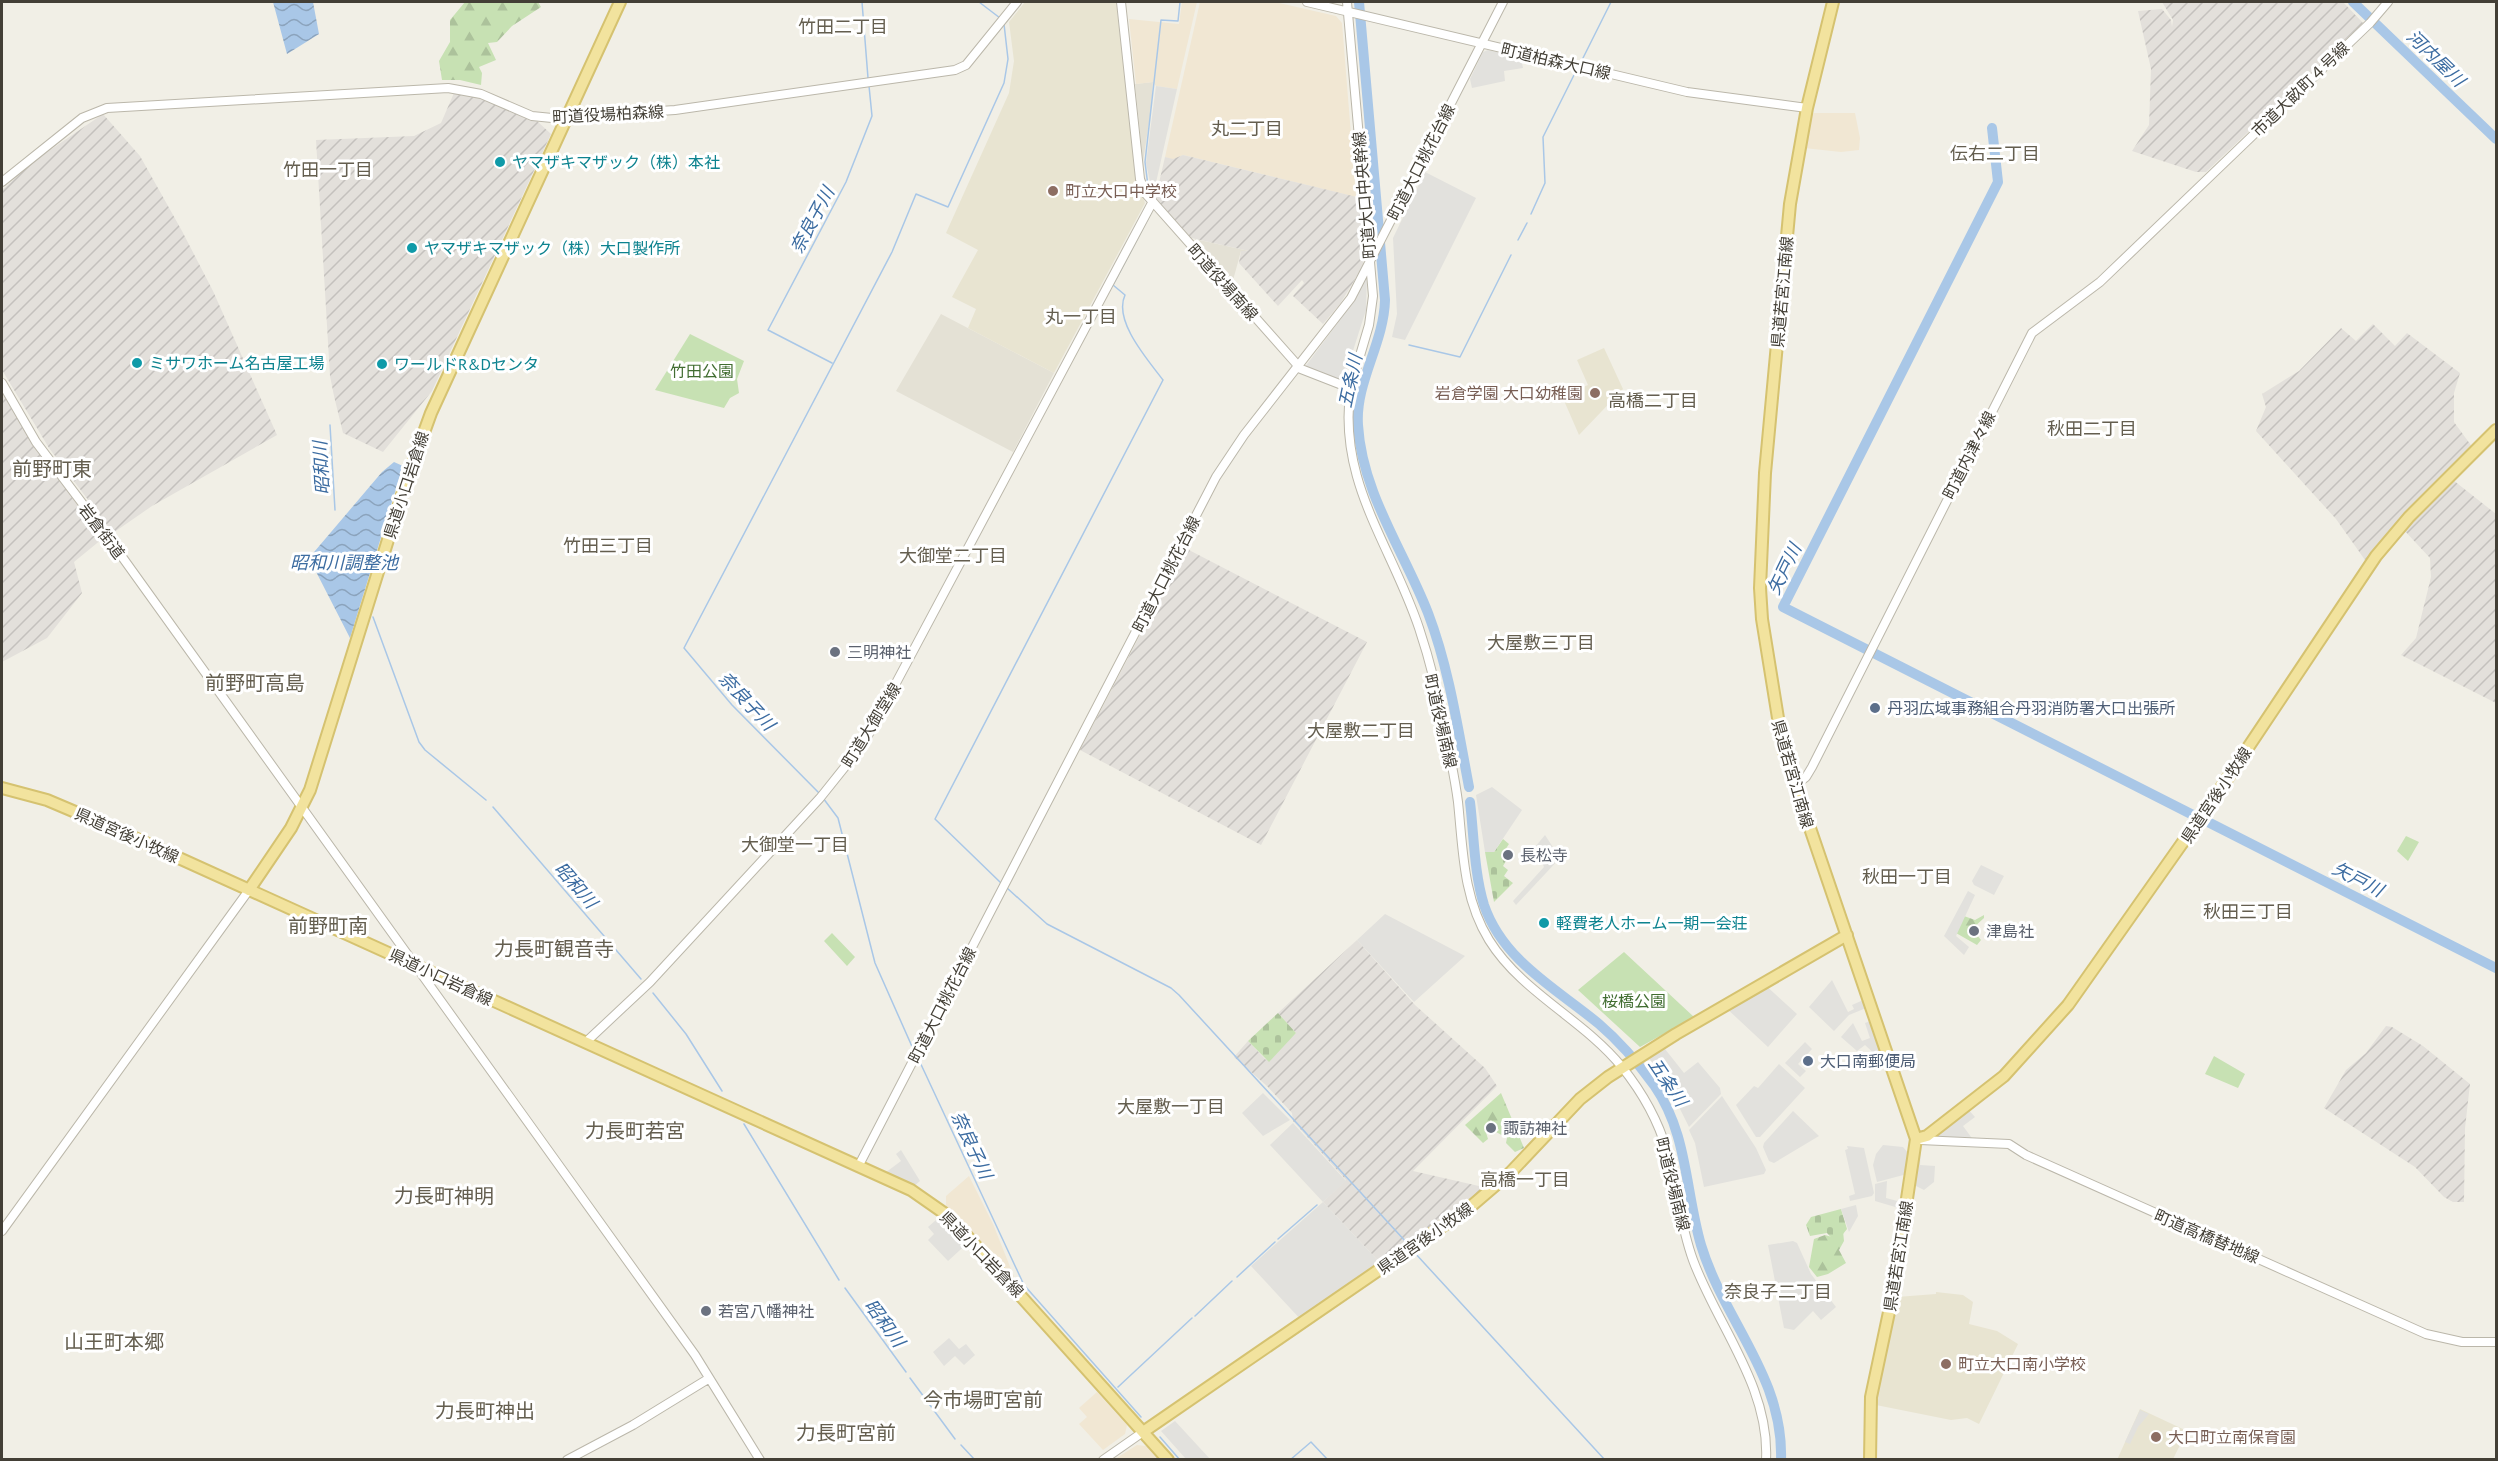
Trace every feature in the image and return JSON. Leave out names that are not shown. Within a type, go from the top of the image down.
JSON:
[{"type":"main road","name":"県道小口岩倉線","points":[[620,2],[438,395],[417,447],[302,808],[249,890],[911,1190],[951,1219],[1140,1434],[1168,1460]]},
{"type":"main road","name":"県道若宮江南線","points":[[1833,2],[1807,108],[1790,204],[1760,552],[1761,619],[1775,712],[1794,786],[1916,1139],[1893,1294],[1871,1397],[1870,1460]]},
{"type":"main road","name":"県道宮後小牧線","points":[[1916,1139],[1928,1136],[1993,1086],[2032,1048],[2063,1012],[2091,976],[2219,791],[2380,550],[2409,517],[2496,430]]},
{"type":"main road","name":"県道宮後小牧線","points":[[2,788],[22,791],[69,809],[249,890]]},
{"type":"main road","name":"県道宮後小牧線","points":[[1140,1434],[1469,1208],[1515,1167],[1582,1098],[1623,1066],[1846,935]]},
{"type":"street","name":"町道役場柏森線","points":[[2,182],[82,118],[99,110],[448,88],[487,96],[537,117],[566,117],[675,110],[958,69],[970,60],[1017,2]]},
{"type":"street","name":"町道役場南線","points":[[1121,2],[1140,179],[1152,203],[1298,366],[1305,371],[1351,386],[1348,428],[1355,474],[1366,510],[1419,628],[1445,729],[1457,798],[1466,881],[1474,909],[1490,942],[1516,974],[1594,1038],[1623,1066],[1645,1101],[1664,1141],[1689,1250],[1760,1408],[1765,1434],[1766,1460]]},
{"type":"street","name":"町道柏森大口線","points":[[1307,2],[1696,93],[1807,108]]},
{"type":"street","name":"町道大口中央幹線","points":[[1347,2],[1351,12],[1372,258],[1372,310],[1351,386]]},
{"type":"street","name":"町道大口桃花台線","points":[[859,1165],[1216,477],[1239,441],[1351,298],[1503,2]]},
{"type":"street","name":"市道大畝町４号線","points":[[2209,175],[2370,23],[2388,2]]},
{"type":"street","name":"町道内津々線","points":[[1794,786],[1803,780],[1812,767],[2032,333],[2100,282],[2209,175]]},
{"type":"street","name":"町道大御堂線","points":[[586,1042],[650,982],[835,781],[871,731],[1152,203]]},
{"type":"street","name":"岩倉街道","points":[[2,383],[36,442],[208,675],[695,1355],[760,1460]]},
{"type":"street","points":[[2,1231],[249,890]]},
{"type":"street","name":"町道高橋替地線","points":[[1916,1139],[2009,1144],[2026,1155],[2149,1212],[2426,1334],[2462,1342],[2496,1342]]},
{"type":"street","points":[[567,1460],[633,1425],[708,1379]]},
{"type":"street","points":[[1103,1460],[1140,1434]]},
{"type":"shaded area","name":"町立大口中学校","points":[[1025,2],[1116,2],[1137,178],[1145,203],[1054,373],[968,328],[976,309],[952,297],[978,250],[946,233],[1009,93],[1014,61],[1009,22]]},
{"type":"shaded area","points":[[1182,2],[1197,2],[1177,89],[1156,86],[1153,82],[1136,84],[1129,19],[1179,24]]},
{"type":"shaded area","points":[[1200,2],[1275,2],[1336,16],[1342,23],[1356,197],[1183,155],[1173,160],[1165,157]]},
{"type":"shaded area","points":[[2162,2],[2343,2],[2363,23],[2206,172],[2196,172],[2132,151],[2149,125],[2151,69],[2138,11],[2162,9],[2171,20],[2172,27],[2173,20]]},
{"type":"shaded area","points":[[1488,50],[1521,58],[1523,68],[1504,71],[1505,81],[1472,88],[1470,79],[1483,52]]},
{"type":"shaded area","points":[[1153,82],[1151,109],[1143,162],[1135,84]]},
{"type":"shaded area","points":[[1156,86],[1177,89],[1153,196],[1146,163]]},
{"type":"shaded area","points":[[454,93],[470,95],[504,107],[537,121],[551,134],[432,391],[383,452],[343,433],[334,396],[330,376],[316,140],[414,136],[441,123]]},
{"type":"shaded area","points":[[1814,113],[1855,113],[1860,138],[1859,150],[1841,152],[1804,148],[1810,116]]},
{"type":"shaded area","points":[[103,114],[140,156],[182,231],[213,291],[277,435],[152,506],[113,533],[49,448],[2,370],[2,190],[34,161]]},
{"type":"shaded area","points":[[1183,155],[1361,198],[1365,242],[1363,266],[1340,304],[1323,324],[1293,296],[1304,283],[1302,280],[1278,306],[1239,263],[1241,251],[1249,251],[1187,237],[1155,200],[1165,157],[1173,159]]},
{"type":"shaded area","points":[[1425,172],[1476,198],[1405,340],[1392,337],[1397,314],[1393,238]]},
{"type":"shaded area","points":[[1195,239],[1249,251],[1241,251],[1232,284],[1194,245]]},
{"type":"shaded area","points":[[1367,274],[1366,310],[1344,379],[1340,380],[1305,367],[1357,297]]},
{"type":"shaded area","points":[[941,314],[1054,373],[1013,452],[896,391]]},
{"type":"shaded area","points":[[2373,324],[2395,346],[2407,333],[2460,373],[2454,393],[2454,422],[2473,448],[2405,513],[2365,560],[2336,519],[2256,431],[2266,407],[2262,394],[2299,371],[2341,328],[2356,341]]},
{"type":"shaded area","name":"岩倉学園 大口幼稚園","points":[[1604,348],[1623,389],[1579,435],[1562,396],[1588,385],[1577,360]]},
{"type":"shaded area","points":[[2,389],[32,442],[102,539],[74,562],[82,593],[47,638],[2,662]]},
{"type":"shaded area","points":[[2453,480],[2496,514],[2496,703],[2401,655],[2416,638],[2431,577],[2430,558],[2403,529]]},
{"type":"shaded area","points":[[1187,549],[1367,642],[1261,845],[1080,750]]},
{"type":"shaded area","points":[[1492,787],[1522,810],[1494,852],[1485,852],[1476,795]]},
{"type":"shaded area","points":[[1545,835],[1560,858],[1516,905],[1513,901],[1544,867],[1535,847]]},
{"type":"shaded area","points":[[1981,865],[2004,876],[1994,895],[1974,885],[1972,881]]},
{"type":"shaded area","points":[[1968,891],[1975,895],[1956,936],[1969,947],[1964,955],[1944,936]]},
{"type":"shaded area","points":[[1385,914],[1465,956],[1414,1002],[1357,940]]},
{"type":"shaded area","points":[[1357,940],[1415,1005],[1485,1068],[1497,1086],[1413,1171],[1492,1189],[1384,1267],[1323,1202],[1346,1180],[1293,1121],[1292,1113],[1267,1086],[1234,1057],[1248,1041],[1266,1060],[1296,1033],[1278,1013]]},
{"type":"shaded area","points":[[1832,980],[1848,1012],[1854,1009],[1852,1005],[1868,998],[1871,1006],[1849,1015],[1834,1031],[1809,1007]]},
{"type":"shaded area","points":[[1763,983],[1797,1014],[1768,1047],[1724,1006]]},
{"type":"shaded area","points":[[1876,1019],[1886,1048],[1879,1058],[1865,1045],[1857,1051],[1841,1037],[1853,1023],[1862,1041],[1870,1038],[1865,1023]]},
{"type":"shaded area","points":[[2386,1026],[2392,1027],[2423,1046],[2470,1084],[2465,1128],[2464,1202],[2453,1202],[2444,1197],[2415,1167],[2324,1108],[2346,1070],[2366,1053]]},
{"type":"shaded area","points":[[1805,1042],[1812,1049],[1798,1064],[1806,1071],[1800,1077],[1785,1063]]},
{"type":"shaded area","points":[[1665,1049],[1684,1073],[1698,1062],[1720,1088],[1721,1094],[1689,1127],[1667,1083],[1649,1058]]},
{"type":"shaded area","points":[[1779,1064],[1805,1088],[1760,1137],[1756,1137],[1736,1105],[1754,1086],[1758,1088]]},
{"type":"shaded area","points":[[1263,1093],[1290,1120],[1263,1136],[1242,1113]]},
{"type":"shaded area","points":[[1722,1096],[1756,1148],[1766,1170],[1764,1174],[1704,1187],[1695,1143],[1689,1130]]},
{"type":"shaded area","points":[[1966,1107],[1975,1117],[1963,1126],[1974,1141],[1933,1141],[1927,1136]]},
{"type":"shaded area","points":[[1793,1111],[1819,1136],[1774,1163],[1769,1161],[1763,1147],[1764,1143]]},
{"type":"shaded area","points":[[1293,1123],[1346,1181],[1323,1202],[1270,1145]]},
{"type":"shaded area","points":[[1883,1145],[1903,1147],[1909,1154],[1907,1174],[1877,1182],[1873,1165],[1876,1154]]},
{"type":"shaded area","points":[[1847,1146],[1864,1148],[1874,1193],[1872,1196],[1850,1201],[1849,1196],[1855,1194],[1845,1150],[1848,1149]]},
{"type":"shaded area","points":[[1917,1148],[1921,1149],[1920,1165],[1935,1166],[1934,1182],[1924,1190],[1910,1183]]},
{"type":"shaded area","points":[[901,1150],[920,1181],[913,1187],[885,1173],[901,1161],[896,1154]]},
{"type":"shaded area","points":[[969,1176],[993,1224],[1015,1279],[946,1206],[946,1196]]},
{"type":"shaded area","points":[[1887,1181],[1886,1198],[1901,1202],[1902,1209],[1875,1201],[1875,1184]]},
{"type":"shaded area","points":[[1323,1202],[1384,1267],[1303,1322],[1251,1266]]},
{"type":"shaded area","points":[[1856,1205],[1858,1216],[1849,1232],[1841,1209]]},
{"type":"shaded area","points":[[944,1213],[971,1240],[948,1261],[928,1240],[934,1234],[928,1227]]},
{"type":"shaded area","points":[[1793,1241],[1797,1243],[1811,1274],[1836,1307],[1821,1320],[1813,1311],[1794,1330],[1784,1328],[1768,1245]]},
{"type":"shaded area","name":"町立大口南小学校","points":[[1936,1292],[1963,1295],[1973,1302],[1969,1324],[1997,1331],[2018,1344],[1979,1424],[1967,1418],[1951,1420],[1876,1405],[1897,1297],[1936,1294]]},
{"type":"shaded area","points":[[949,1338],[959,1349],[966,1344],[975,1355],[964,1365],[955,1356],[944,1366],[933,1352]]},
{"type":"shaded area","points":[[1097,1392],[1127,1425],[1125,1434],[1103,1450],[1079,1424],[1087,1417],[1079,1408]]},
{"type":"shaded area","name":"大口町立南保育園","points":[[2140,1409],[2187,1431],[2173,1459],[2117,1460]]},
{"type":"shaded area","points":[[2140,1410],[2149,1414],[2138,1427],[2130,1444],[2125,1442]]},
{"type":"shaded area","points":[[1175,1421],[1210,1459],[1186,1459],[1161,1431]]},
{"type":"shaded area","points":[[1137,1445],[1146,1446],[1158,1459],[1115,1459]]},
{"type":"green space","points":[[465,2],[538,2],[541,7],[512,26],[497,42],[488,43],[496,60],[479,67],[482,73],[481,85],[460,80],[442,80],[439,61],[450,42],[450,20]]},
{"type":"green space","name":"竹田公園","points":[[690,334],[744,361],[737,379],[739,393],[730,398],[724,408],[655,390]]},
{"type":"green space","points":[[2406,836],[2419,842],[2408,861],[2397,851]]},
{"type":"green space","points":[[1503,839],[1509,844],[1501,856],[1506,861],[1503,866],[1508,870],[1504,876],[1513,883],[1494,902],[1485,852],[1494,852]]},
{"type":"green space","points":[[1984,915],[1984,918],[1972,929],[1981,940],[1977,945],[1956,933],[1964,916],[1975,920]]},
{"type":"green space","points":[[832,933],[855,957],[847,966],[824,941]]},
{"type":"green space","name":"桜橋公園","points":[[1624,952],[1694,1017],[1640,1047],[1578,990]]},
{"type":"green space","points":[[1278,1013],[1296,1033],[1269,1062],[1248,1041]]},
{"type":"green space","points":[[2214,1056],[2245,1074],[2238,1088],[2205,1074]]},
{"type":"green space","points":[[1501,1093],[1524,1148],[1515,1152],[1506,1143],[1507,1138],[1496,1132],[1499,1130],[1491,1120],[1484,1126],[1488,1139],[1483,1143],[1465,1125]]},
{"type":"green space","points":[[1841,1209],[1847,1229],[1836,1243],[1827,1233],[1810,1236],[1806,1225],[1811,1217]]},
{"type":"green space","points":[[1843,1231],[1844,1241],[1839,1250],[1846,1263],[1828,1274],[1817,1277],[1809,1267],[1814,1239],[1825,1235],[1832,1237]]},
{"type":"water","points":[[273,2],[313,2],[319,34],[287,54]]},
{"type":"water","name":"昭和川調整池","points":[[394,462],[403,466],[350,638],[309,558],[382,472]]},
{"type":"waterway","name":"奈良子川","points":[[862,2],[868,78]]},
{"type":"waterway","points":[[979,2],[1000,18]]},
{"type":"waterway","points":[[1149,194],[1145,162],[1161,20],[1178,21],[1180,2]]},
{"type":"waterway","name":"五条川","points":[[1359,2],[1385,300],[1380,332],[1358,409],[1361,450],[1376,498],[1428,613],[1442,655],[1469,787]]},
{"type":"waterway","points":[[1581,62],[1611,2]]},
{"type":"waterway","name":"河内屋川","points":[[2353,2],[2496,139]]},
{"type":"waterway","name":"奈良子川","points":[[820,794],[732,705],[684,648],[892,252],[916,194],[948,207],[1004,83],[1008,59],[1004,24]]},
{"type":"waterway","points":[[1531,214],[1545,183],[1543,137],[1577,69]]},
{"type":"waterway","name":"奈良子川","points":[[832,363],[768,330],[846,182],[872,116],[869,86]]},
{"type":"waterway","name":"矢戸川","points":[[1992,128],[1998,182],[1783,607],[2195,816]]},
{"type":"waterway","points":[[1001,883],[935,819],[1163,380],[1134,340],[1124,316],[1125,295],[1113,285],[1152,211]]},
{"type":"waterway","points":[[1518,240],[1527,223]]},
{"type":"waterway","points":[[1409,345],[1460,357],[1511,255]]},
{"type":"waterway","name":"昭和川","points":[[330,425],[335,510]]},
{"type":"waterway","name":"昭和川","points":[[373,617],[419,742],[425,750],[486,800]]},
{"type":"waterway","name":"奈良子川","points":[[823,798],[838,818],[875,963],[914,1051]]},
{"type":"waterway","name":"五条川","points":[[1470,802],[1478,880],[1484,905],[1493,925],[1518,958],[1549,986],[1599,1024],[1621,1045],[1654,1085],[1665,1104],[1680,1143],[1701,1245],[1711,1273],[1751,1350],[1773,1402],[1779,1430],[1781,1460]]},
{"type":"waterway","name":"昭和川","points":[[493,807],[641,979]]},
{"type":"waterway","name":"矢戸川","points":[[2204,820],[2496,968]]},
{"type":"waterway","points":[[1007,888],[1047,924],[1171,988],[1179,995],[1407,1243]]},
{"type":"waterway","name":"昭和川","points":[[653,993],[686,1034],[722,1091]]},
{"type":"waterway","name":"奈良子川","points":[[918,1058],[1024,1285],[1141,1417]]},
{"type":"waterway","name":"昭和川","points":[[744,1124],[839,1280]]},
{"type":"waterway","points":[[1278,1239],[1317,1205]]},
{"type":"waterway","points":[[1237,1277],[1275,1242]]},
{"type":"waterway","points":[[1414,1252],[1605,1460]]},
{"type":"waterway","points":[[1195,1316],[1232,1281]]},
{"type":"waterway","name":"昭和川","points":[[845,1288],[906,1372]]},
{"type":"waterway","points":[[1118,1387],[1192,1318]]},
{"type":"waterway","name":"昭和川","points":[[910,1378],[955,1439]]},
{"type":"waterway","name":"奈良子川","points":[[1160,1437],[1180,1460]]},
{"type":"waterway","name":"奈良子川","points":[[1290,1460],[1311,1442],[1328,1460]]},
{"type":"waterway","name":"昭和川","points":[[961,1445],[975,1460]]},
{"type":"place","name":"ヤマザキマザック（株）本社","points":[[500,162]]},
{"type":"place","name":"町立大口中学校","points":[[1053,191]]},
{"type":"place","name":"ヤマザキマザック（株）大口製作所","points":[[412,248]]},
{"type":"place","name":"ミサワホーム名古屋工場","points":[[137,363]]},
{"type":"place","name":"ワールドR&Dセンタ","points":[[382,364]]},
{"type":"place","name":"岩倉学園 大口幼稚園","points":[[1595,393]]},
{"type":"place","name":"三明神社","points":[[835,652]]},
{"type":"place","name":"丹羽広域事務組合丹羽消防署大口出張所","points":[[1875,708]]},
{"type":"place","name":"長松寺","points":[[1508,855]]},
{"type":"place","name":"軽費老人ホーム一期一会荘","points":[[1544,923]]},
{"type":"place","name":"津島社","points":[[1974,931]]},
{"type":"place","name":"大口南郵便局","points":[[1808,1061]]},
{"type":"place","name":"諏訪神社","points":[[1491,1128]]},
{"type":"place","name":"若宮八幡神社","points":[[706,1311]]},
{"type":"place","name":"町立大口南小学校","points":[[1946,1364]]},
{"type":"place","name":"大口町立南保育園","points":[[2156,1437]]},
{"type":"district","name":"竹田二丁目","points":[[843,26]]},
{"type":"district","name":"丸二丁目","points":[[1247,128]]},
{"type":"district","name":"伝右二丁目","points":[[1995,153]]},
{"type":"district","name":"竹田一丁目","points":[[328,169]]},
{"type":"district","name":"丸一丁目","points":[[1081,316]]},
{"type":"district","name":"高橋二丁目","points":[[1653,400]]},
{"type":"district","name":"秋田二丁目","points":[[2092,428]]},
{"type":"district","name":"前野町東","points":[[52,469]]},
{"type":"district","name":"竹田三丁目","points":[[608,545]]},
{"type":"district","name":"大御堂二丁目","points":[[953,555]]},
{"type":"district","name":"大屋敷三丁目","points":[[1541,642]]},
{"type":"district","name":"前野町高島","points":[[255,683]]},
{"type":"district","name":"大屋敷二丁目","points":[[1361,730]]},
{"type":"district","name":"大御堂一丁目","points":[[795,844]]},
{"type":"district","name":"秋田一丁目","points":[[1907,876]]},
{"type":"district","name":"秋田三丁目","points":[[2248,911]]},
{"type":"district","name":"前野町南","points":[[328,926]]},
{"type":"district","name":"力長町観音寺","points":[[554,949]]},
{"type":"district","name":"大屋敷一丁目","points":[[1171,1106]]},
{"type":"district","name":"力長町若宮","points":[[635,1131]]},
{"type":"district","name":"高橋一丁目","points":[[1525,1179]]},
{"type":"district","name":"力長町神明","points":[[444,1196]]},
{"type":"district","name":"奈良子二丁目","points":[[1778,1291]]},
{"type":"district","name":"山王町本郷","points":[[114,1342]]},
{"type":"district","name":"今市場町宮前","points":[[983,1400]]},
{"type":"district","name":"力長町神出","points":[[485,1411]]},
{"type":"district","name":"力長町宮前","points":[[846,1433]]}]
